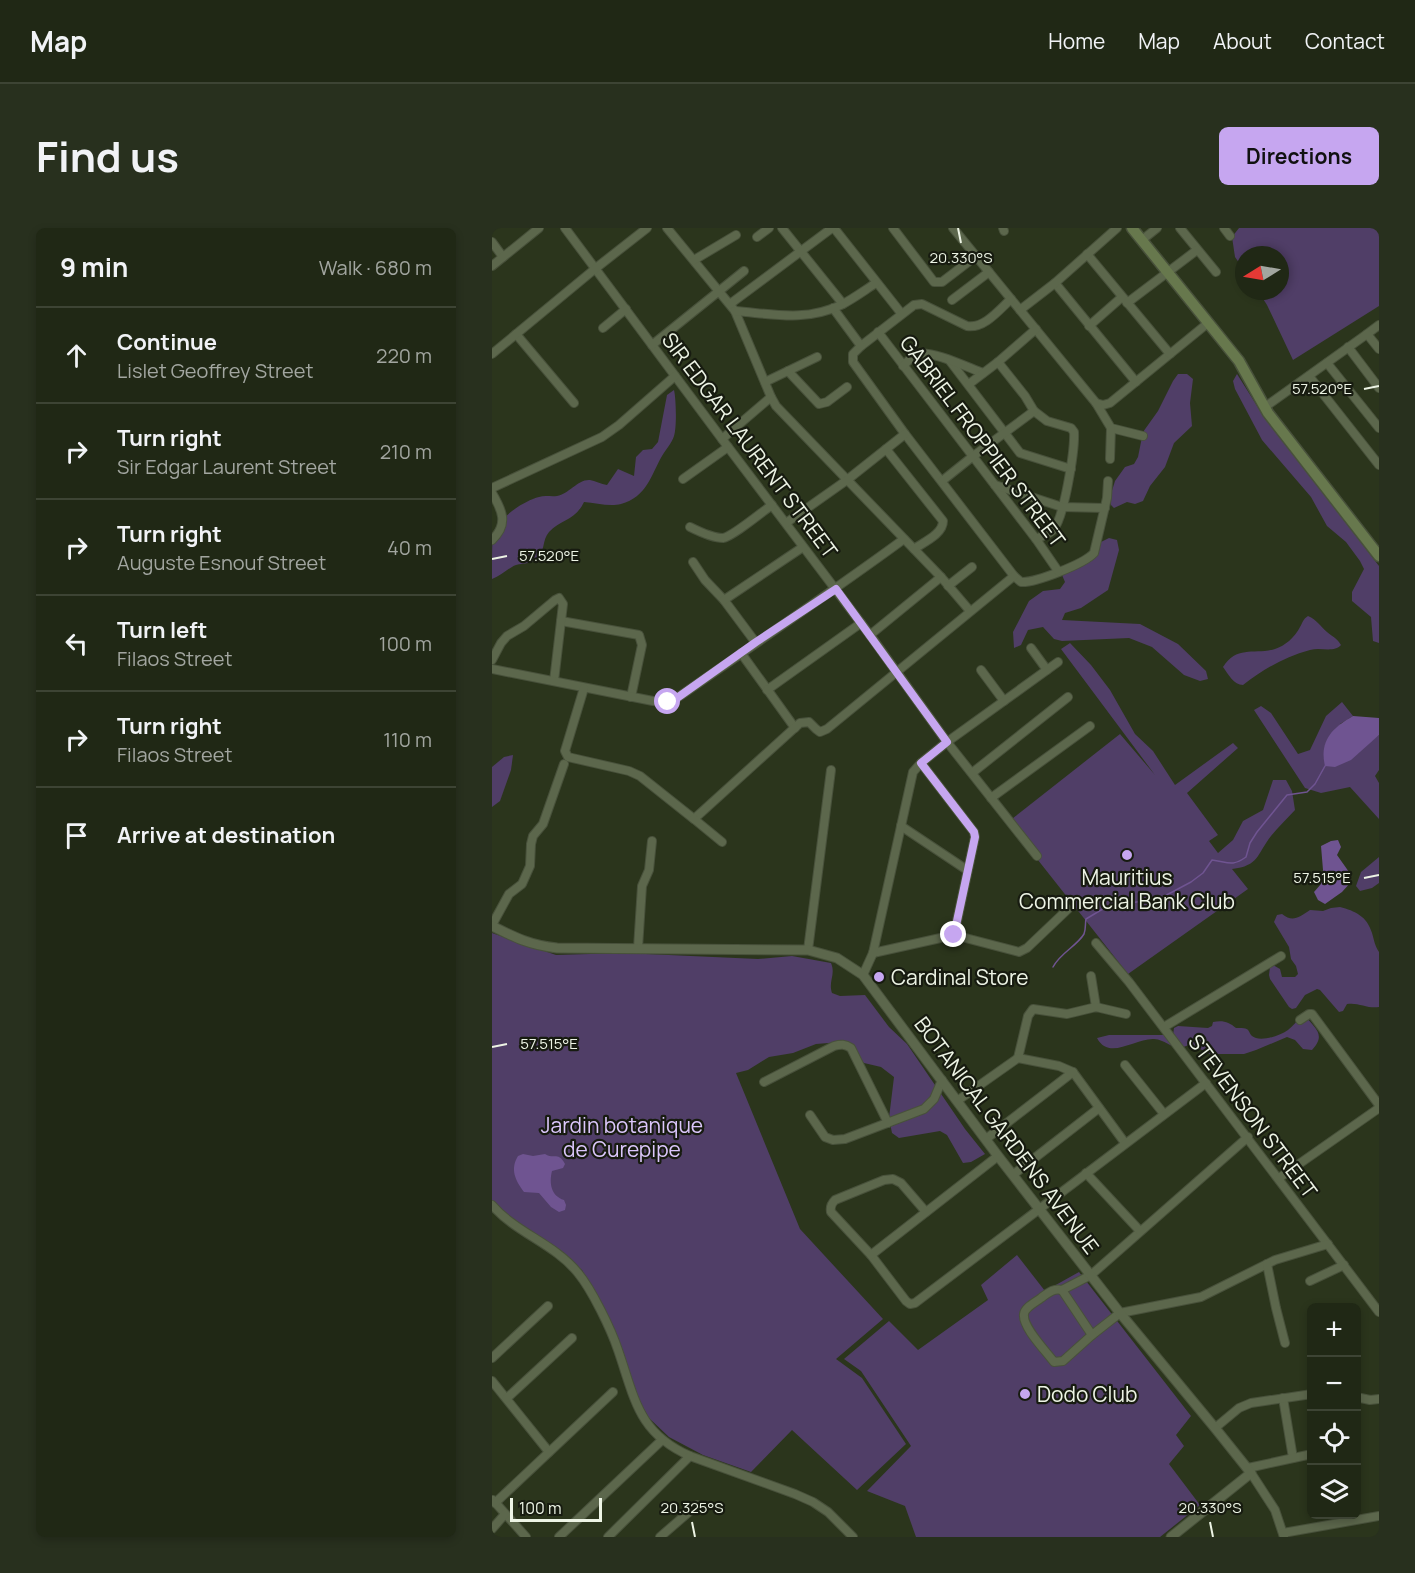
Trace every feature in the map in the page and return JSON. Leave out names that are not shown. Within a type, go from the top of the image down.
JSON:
[{"type":"main road","points":[[1132,228],[1239,361],[1265,407],[1379,556]]},
{"type":"street","points":[[492,266],[539,228]]},
{"type":"street","name":"SIR EDGAR LAURENT STREET","points":[[565,228],[836,589],[947,742],[1037,856]]},
{"type":"street","points":[[492,354],[647,228]]},
{"type":"street","points":[[667,228],[733,307],[771,397],[783,415],[914,549],[970,611]]},
{"type":"street","points":[[757,237],[770,228]]},
{"type":"street","points":[[782,228],[843,304]]},
{"type":"street","points":[[733,307],[800,251],[833,228],[901,313]]},
{"type":"street","points":[[893,228],[934,282],[942,282],[976,256]]},
{"type":"street","points":[[952,228],[1096,403],[1111,428],[1110,459]]},
{"type":"street","points":[[1020,310],[1055,283],[1117,228]]},
{"type":"street","points":[[1142,240],[1158,228]]},
{"type":"street","points":[[1180,228],[1216,272]]},
{"type":"street","points":[[1224,228],[1230,236]]},
{"type":"street","points":[[694,260],[736,235]]},
{"type":"street","points":[[492,242],[503,257]]},
{"type":"street","points":[[1089,326],[1197,250]]},
{"type":"street","points":[[1087,254],[1170,354]]},
{"type":"street","points":[[652,345],[744,271]]},
{"type":"street","points":[[952,300],[989,272]]},
{"type":"street","points":[[733,307],[806,316],[843,304],[876,283]]},
{"type":"street","points":[[1055,283],[1136,382]]},
{"type":"street","points":[[1011,299],[983,323],[973,327],[922,304],[914,304],[861,346],[853,354],[853,362],[1017,580],[1024,582],[1058,571],[1086,560],[1094,553],[1108,481]]},
{"type":"street","points":[[833,308],[861,346]]},
{"type":"street","points":[[603,328],[626,309]]},
{"type":"street","points":[[1096,403],[1103,405],[1110,403],[1208,323]]},
{"type":"street","points":[[1265,407],[1379,325]]},
{"type":"street","points":[[969,384],[1036,329]]},
{"type":"street","name":"GABRIEL FROPPIER STREET","points":[[878,332],[1058,571]]},
{"type":"street","points":[[516,334],[574,403]]},
{"type":"street","points":[[1367,334],[1379,349]]},
{"type":"street","points":[[1348,347],[1379,388]]},
{"type":"street","points":[[903,366],[921,353],[932,354],[983,374]]},
{"type":"street","points":[[765,382],[817,357]]},
{"type":"street","points":[[950,361],[1020,453],[1071,469]]},
{"type":"street","points":[[998,362],[1034,411],[1047,421],[1071,428],[1074,432],[1071,469],[1055,528],[1036,539]]},
{"type":"street","points":[[1327,363],[1379,428]]},
{"type":"street","points":[[788,371],[819,404],[827,402],[847,387]]},
{"type":"street","points":[[492,488],[602,437],[675,376]]},
{"type":"street","points":[[1309,376],[1379,465]]},
{"type":"street","points":[[722,439],[771,397]]},
{"type":"street","points":[[942,481],[1034,411]]},
{"type":"street","points":[[1111,428],[1143,436]]},
{"type":"street","points":[[786,523],[847,480],[905,434]]},
{"type":"street","points":[[683,479],[728,447]]},
{"type":"street","points":[[886,448],[943,521],[941,530],[914,549]]},
{"type":"street","points":[[993,484],[1062,507],[1104,508]]},
{"type":"street","points":[[492,494],[495,505],[501,509],[502,516],[501,526],[492,540]]},
{"type":"street","points":[[690,527],[723,538],[772,505]]},
{"type":"street","points":[[493,672],[668,702],[836,589],[904,539]]},
{"type":"street","points":[[724,600],[803,547]]},
{"type":"street","points":[[693,562],[756,642]]},
{"type":"street","points":[[948,586],[972,567]]},
{"type":"street","points":[[694,819],[800,723],[809,722],[820,732],[827,729],[1014,576]]},
{"type":"street","points":[[870,635],[940,577]]},
{"type":"street","points":[[492,660],[507,636],[524,626],[559,598],[563,604],[554,681]]},
{"type":"street","points":[[561,621],[639,636],[642,645],[631,697]]},
{"type":"street","points":[[767,690],[861,623]]},
{"type":"street","points":[[1030,648],[1047,670]]},
{"type":"street","points":[[741,653],[795,728]]},
{"type":"street","points":[[863,975],[873,953],[913,772],[947,742],[1058,662]]},
{"type":"street","points":[[981,670],[1004,701]]},
{"type":"street","points":[[584,688],[565,751],[568,757],[629,771],[640,776],[722,842]]},
{"type":"street","points":[[972,773],[1068,697]]},
{"type":"street","points":[[991,798],[1090,726]]},
{"type":"street","points":[[921,763],[974,832],[974,843],[954,935]]},
{"type":"street","points":[[492,926],[509,894],[522,884],[530,866],[533,836],[543,824],[564,764]]},
{"type":"street","points":[[808,950],[831,770]]},
{"type":"street","points":[[901,826],[967,870]]},
{"type":"street","points":[[638,948],[642,886],[649,870],[652,841]]},
{"type":"street","points":[[873,953],[954,935],[1019,952],[1027,948],[1068,909]]},
{"type":"street","name":"BOTANICAL GARDENS AVENUE","points":[[492,926],[519,940],[557,948],[808,950],[837,958],[863,975],[998,1156],[1120,1313],[1249,1471]]},
{"type":"street","name":"STEVENSON STREET","points":[[1096,943],[1164,1027],[1379,1312]]},
{"type":"street","points":[[1164,1027],[1281,956]]},
{"type":"street","points":[[1091,976],[1096,1007]]},
{"type":"street","points":[[957,1101],[1018,1058],[1028,1016],[1033,1009],[1067,1014],[1096,1007],[1125,1014]]},
{"type":"street","points":[[1279,1178],[1379,1107],[1376,1099],[1312,1014],[1300,1020]]},
{"type":"street","points":[[764,1082],[834,1046],[847,1045],[851,1048],[888,1123]]},
{"type":"street","points":[[1018,1058],[1059,1066],[1073,1072],[1125,1143]]},
{"type":"street","points":[[1125,1065],[1164,1114]]},
{"type":"street","points":[[986,1139],[1073,1072]]},
{"type":"street","points":[[810,1114],[825,1137],[833,1140],[845,1139],[924,1109],[934,1099],[942,1080]]},
{"type":"street","points":[[926,1212],[901,1183],[893,1179],[884,1180],[835,1200],[831,1203],[830,1208],[906,1301],[910,1304],[915,1303],[1206,1083]]},
{"type":"street","points":[[1014,1174],[1099,1108]]},
{"type":"street","points":[[1248,1137],[1091,1275],[1062,1290],[1051,1291],[1027,1309],[1024,1314],[1025,1325],[1054,1362],[1063,1361],[1120,1313],[1201,1297],[1267,1264],[1328,1244]]},
{"type":"street","points":[[870,1255],[998,1156]]},
{"type":"street","points":[[1086,1173],[1140,1231]]},
{"type":"street","points":[[492,1205],[511,1223],[558,1254],[579,1274],[596,1303],[617,1348],[632,1397],[648,1424],[662,1440],[690,1456],[813,1502],[828,1512],[853,1537]]},
{"type":"street","points":[[1267,1264],[1275,1308],[1285,1343]]},
{"type":"street","points":[[1310,1281],[1344,1265]]},
{"type":"street","points":[[1062,1290],[1092,1335]]},
{"type":"street","points":[[492,1358],[548,1306]]},
{"type":"street","points":[[507,1398],[572,1338]]},
{"type":"street","points":[[492,1381],[549,1452]]},
{"type":"street","points":[[526,1537],[494,1501],[613,1392]]},
{"type":"street","points":[[1215,1428],[1239,1408],[1251,1403],[1307,1395]]},
{"type":"street","points":[[1283,1398],[1293,1458]]},
{"type":"street","points":[[1361,1398],[1379,1399]]},
{"type":"street","points":[[559,1537],[662,1440]]},
{"type":"street","points":[[1171,1537],[1249,1471],[1307,1455]]},
{"type":"street","points":[[608,1537],[690,1456]]},
{"type":"street","points":[[1249,1471],[1275,1510],[1283,1535],[1379,1516]]},
{"type":"street","points":[[660,1537],[697,1505]]},
{"type":"street","points":[[492,1528],[505,1514]]},
{"type":"green space","points":[[1239,228],[1379,228],[1379,306],[1293,360],[1264,300],[1289,300],[1289,246],[1235,246],[1235,257],[1232,237]]},
{"type":"green space","points":[[1178,374],[1187,374],[1193,379],[1190,403],[1192,426],[1174,443],[1165,467],[1150,486],[1143,501],[1135,504],[1127,502],[1114,508],[1110,497],[1115,481],[1125,467],[1134,464],[1138,457],[1143,432],[1158,411]]},
{"type":"green space","points":[[1237,374],[1259,409],[1379,566],[1379,643],[1373,641],[1371,617],[1352,601],[1352,592],[1364,569],[1360,561],[1346,542],[1327,526],[1311,497],[1262,440],[1235,389],[1233,381]]},
{"type":"green space","points":[[674,390],[676,426],[674,436],[642,491],[630,501],[617,505],[584,502],[576,513],[549,532],[542,552],[536,560],[513,566],[492,579],[493,533],[500,522],[526,502],[541,496],[561,495],[586,480],[607,485],[618,469],[634,476],[636,457],[643,450],[652,449],[658,442],[667,395]]},
{"type":"green space","points":[[1109,538],[1117,540],[1119,550],[1108,590],[1081,608],[1065,613],[1062,620],[1140,624],[1178,644],[1206,671],[1208,679],[1200,681],[1184,675],[1152,647],[1129,638],[1062,641],[1054,639],[1043,627],[1028,630],[1021,645],[1014,648],[1013,632],[1029,601],[1043,591],[1060,589],[1065,582],[1062,575],[1090,555],[1101,542]]},
{"type":"green space","points":[[1308,616],[1341,645],[1335,649],[1314,649],[1292,656],[1243,685],[1229,676],[1223,667],[1228,660],[1240,653],[1267,651],[1282,646],[1293,638]]},
{"type":"green space","name":"Mauritius Commercial Bank Club","points":[[1070,643],[1110,690],[1135,734],[1153,751],[1175,785],[1233,743],[1238,748],[1187,793],[1218,835],[1209,841],[1218,853],[1233,840],[1243,821],[1263,810],[1273,780],[1286,780],[1292,791],[1295,810],[1266,842],[1253,862],[1232,869],[1248,889],[1128,974],[1008,822],[1120,734],[1155,775],[1061,649]]},
{"type":"green space","points":[[1342,702],[1353,716],[1340,724],[1371,741],[1379,735],[1379,770],[1375,776],[1379,783],[1379,819],[1350,787],[1321,793],[1305,788],[1254,710],[1261,706],[1271,713],[1298,754],[1310,750],[1326,716]]},
{"type":"green space","points":[[513,755],[511,770],[500,801],[492,807],[492,767],[504,757]]},
{"type":"green space","points":[[1379,857],[1379,883],[1372,888],[1360,891],[1356,886],[1361,872]]},
{"type":"green space","points":[[1340,907],[1360,915],[1370,927],[1379,952],[1379,1007],[1347,1004],[1343,1011],[1339,1012],[1317,989],[1305,995],[1296,1008],[1292,1009],[1269,975],[1270,967],[1273,965],[1280,969],[1282,977],[1295,977],[1298,974],[1291,959],[1289,947],[1274,922],[1277,915],[1282,914],[1293,919],[1310,910],[1323,911]]},
{"type":"green space","name":"Jardin botanique de Curepipe","points":[[492,933],[556,955],[624,953],[758,959],[792,956],[831,963],[832,993],[840,996],[865,995],[889,1027],[907,1044],[965,1129],[985,1154],[971,1162],[963,1163],[947,1135],[940,1131],[899,1138],[892,1133],[889,1118],[894,1077],[881,1067],[864,1063],[849,1044],[841,1042],[816,1044],[793,1053],[769,1057],[748,1070],[736,1073],[800,1229],[883,1319],[836,1359],[862,1378],[906,1444],[857,1490],[792,1430],[751,1472],[703,1455],[669,1437],[649,1418],[635,1393],[617,1342],[582,1270],[500,1209],[492,1200]]},
{"type":"green space","points":[[1301,1016],[1305,1016],[1318,1032],[1318,1040],[1312,1050],[1303,1049],[1295,1040],[1287,1037],[1244,1054],[1210,1054],[1190,1044],[1179,1048],[1154,1039],[1123,1047],[1108,1048],[1102,1045],[1097,1038],[1109,1035],[1173,1035],[1174,1028],[1178,1026],[1208,1028],[1213,1022],[1220,1021],[1236,1028],[1246,1029],[1256,1038],[1263,1039],[1285,1032]]},
{"type":"green space","name":"Dodo Club","points":[[1017,1255],[1045,1291],[1079,1272],[1191,1416],[1176,1435],[1184,1446],[1169,1464],[1200,1505],[1160,1537],[916,1537],[905,1506],[867,1491],[911,1446],[861,1371],[844,1359],[889,1321],[918,1350],[988,1300],[981,1285]]},
{"type":"shaded area","points":[[1353,716],[1379,718],[1379,735],[1351,760],[1335,767],[1325,766],[1324,749],[1329,736],[1339,725]]},
{"type":"shaded area","points":[[1338,840],[1341,847],[1337,855],[1349,872],[1351,882],[1342,892],[1325,904],[1318,900],[1314,892],[1321,884],[1323,870],[1321,846]]},
{"type":"shaded area","points":[[523,1154],[533,1156],[545,1154],[558,1157],[565,1164],[563,1168],[552,1171],[551,1180],[554,1192],[564,1200],[565,1210],[559,1212],[551,1207],[539,1193],[524,1192],[516,1179],[514,1170],[518,1156]]},
{"type":"waterway","points":[[1053,967],[1084,934],[1086,919],[1106,907],[1161,898],[1191,882],[1203,873],[1212,860],[1233,863],[1246,857],[1250,843],[1257,832],[1287,795],[1307,792],[1315,784],[1325,766]]},
{"type":"place","name":"Mauritius Commercial Bank Club","points":[[1127,855]]},
{"type":"place","name":"Cardinal Store","points":[[879,977]]},
{"type":"place","name":"Dodo Club","points":[[1025,1394]]},
{"type":"route","points":[[668,702],[836,589],[947,742],[921,763],[974,832],[975,837],[954,935]]}]
